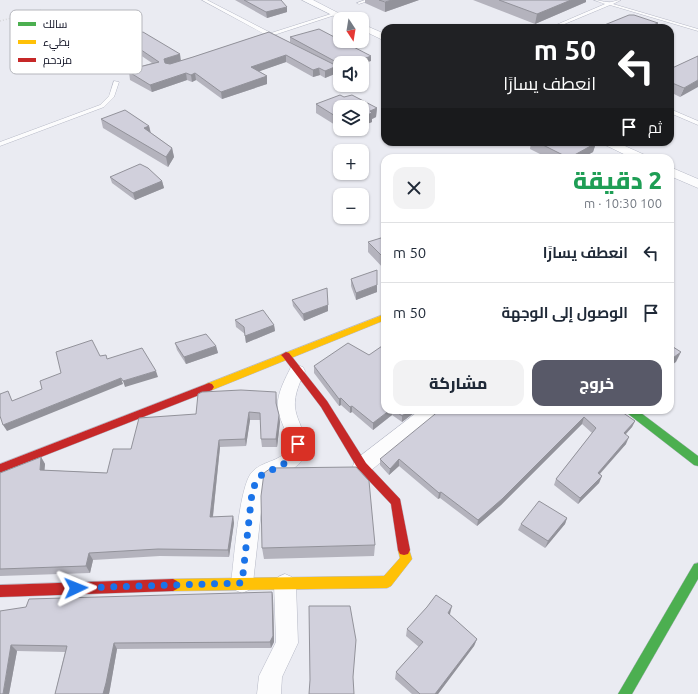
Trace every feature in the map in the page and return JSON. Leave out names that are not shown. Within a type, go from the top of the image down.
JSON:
[{"type":"street","points":[[306,0],[333,13]]},
{"type":"street","points":[[369,30],[381,36]]},
{"type":"street","points":[[616,146],[632,154]]},
{"type":"street","points":[[674,173],[698,184]]},
{"type":"street","points":[[0,469],[381,318]]},
{"type":"street","points":[[0,591],[242,583],[285,584],[387,582],[406,560],[396,502],[362,466],[324,404],[286,355]]},
{"type":"street","points":[[242,583],[252,493],[255,484],[260,476],[291,460],[297,453],[298,444],[286,408],[288,396],[297,371]]},
{"type":"street","points":[[362,466],[427,414]]},
{"type":"street","points":[[635,414],[698,462]]},
{"type":"street","points":[[625,694],[698,568]]},
{"type":"street","points":[[269,694],[271,676],[287,643],[285,584]]},
{"type":"lane","points":[[204,0],[279,39]]},
{"type":"lane","points":[[359,3],[369,0]]},
{"type":"lane","points":[[596,0],[698,30]]},
{"type":"lane","points":[[560,24],[619,0]]},
{"type":"lane","points":[[256,40],[333,15]]},
{"type":"lane","points":[[0,144],[102,106],[111,97],[116,82]]},
{"type":"lane","points":[[674,113],[698,123]]},
{"type":"path","points":[[0,21],[10,18]]},
{"type":"building","points":[[244,0],[281,0],[287,7],[266,12]]},
{"type":"building","points":[[379,0],[392,0],[385,2]]},
{"type":"building","points":[[499,0],[571,0],[537,14]]},
{"type":"building","points":[[629,15],[634,15],[658,23],[656,24],[607,24]]},
{"type":"building","points":[[319,29],[333,36],[333,48],[356,48],[371,56],[333,56],[333,60],[290,37]]},
{"type":"building","points":[[143,32],[180,54],[164,59],[165,63],[170,64],[269,32],[333,64],[333,68],[325,71],[319,68],[313,70],[286,55],[251,67],[267,76],[221,92],[195,73],[191,75],[186,73],[150,85],[132,74],[142,74],[142,66],[159,62],[142,51]]},
{"type":"building","points":[[698,56],[698,80],[684,88],[674,84],[674,67]]},
{"type":"building","points":[[340,95],[344,97],[352,95],[362,100],[333,100],[333,115],[316,104]]},
{"type":"building","points":[[369,104],[377,108],[370,111],[372,113],[369,114]]},
{"type":"building","points":[[125,110],[149,126],[144,128],[172,148],[166,157],[101,119]]},
{"type":"building","points":[[545,146],[591,146],[576,154],[561,154]]},
{"type":"building","points":[[140,164],[148,168],[162,181],[133,193],[110,177]]},
{"type":"building","points":[[381,238],[381,255],[368,242]]},
{"type":"building","points":[[377,270],[377,285],[356,293],[351,279]]},
{"type":"building","points":[[327,288],[328,305],[303,314],[292,300]]},
{"type":"building","points":[[263,310],[274,325],[245,336],[244,327],[235,320]]},
{"type":"building","points":[[206,334],[216,346],[184,357],[175,343]]},
{"type":"building","points":[[92,340],[100,356],[106,355],[107,359],[142,348],[156,371],[123,381],[121,378],[3,425],[0,416],[0,394],[8,391],[12,401],[42,389],[40,381],[61,373],[56,352]]},
{"type":"building","points":[[348,343],[369,355],[381,347],[381,414],[385,414],[373,423],[352,406],[350,407],[341,398],[339,399],[314,366]]},
{"type":"building","points":[[674,348],[681,352],[674,357]]},
{"type":"building","points":[[241,390],[276,392],[276,403],[279,415],[276,439],[261,439],[260,413],[249,412],[245,439],[219,440],[210,517],[233,516],[228,550],[158,549],[89,553],[86,566],[0,569],[0,473],[41,457],[40,470],[107,473],[113,449],[131,449],[139,418],[196,414],[198,394],[202,392]]},
{"type":"building","points":[[435,414],[625,414],[635,421],[624,433],[629,437],[598,473],[602,476],[580,498],[556,479],[596,428],[584,417],[502,499],[478,520],[441,492],[439,493],[399,459],[390,469],[380,459]]},
{"type":"building","points":[[356,467],[369,481],[375,545],[262,548],[261,496],[264,473],[271,468]]},
{"type":"building","points":[[539,501],[567,518],[548,541],[521,524]]},
{"type":"building","points":[[272,592],[273,636],[270,642],[114,643],[103,694],[55,694],[67,646],[11,645],[3,694],[0,694],[0,611],[26,607],[29,599]]},
{"type":"building","points":[[436,595],[452,606],[448,613],[477,639],[435,694],[420,694],[396,672],[423,642],[407,629]]},
{"type":"building","points":[[309,606],[350,606],[356,640],[353,677],[354,694],[309,694]]},
{"type":"traffic: fast","points":[[635,414],[698,462]]},
{"type":"traffic: fast","points":[[625,694],[698,568]]},
{"type":"traffic: slow","points":[[209,387],[381,319]]},
{"type":"traffic: slow","points":[[173,585],[387,582],[406,559],[404,550]]},
{"type":"traffic: jam","points":[[286,355],[324,404],[362,466],[396,502],[404,550]]},
{"type":"traffic: jam","points":[[0,469],[209,387]]},
{"type":"traffic: jam","points":[[0,591],[173,585]]},
{"type":"route","points":[[76,588],[242,583],[252,493],[255,484],[260,476],[291,460],[297,453],[298,444]]}]
